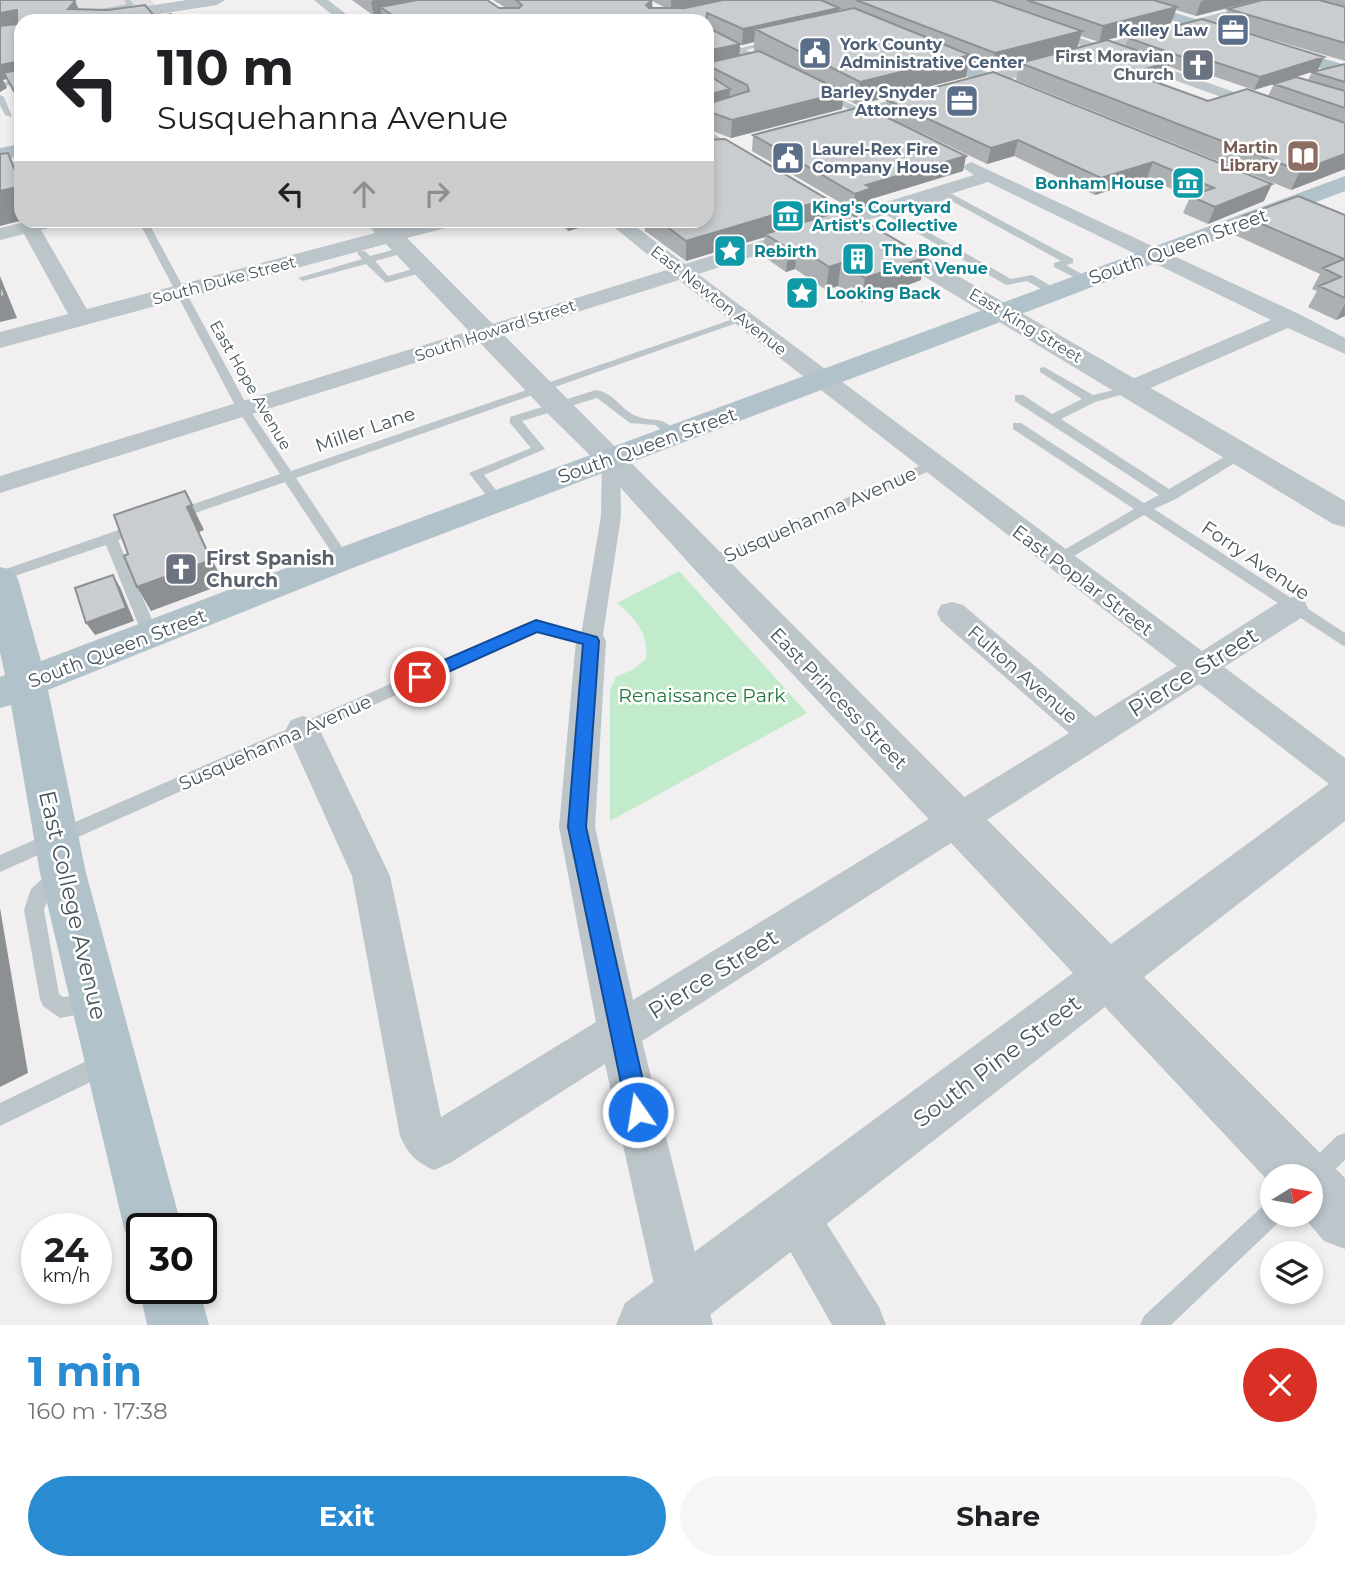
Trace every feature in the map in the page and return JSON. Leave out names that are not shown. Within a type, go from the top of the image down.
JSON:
[{"type":"main road","points":[[1117,0],[1343,70]]},
{"type":"main road","points":[[900,42],[1052,104]]},
{"type":"main road","name":"South Queen Street","points":[[14,688],[498,500],[1005,313],[1051,274],[1087,279],[1345,183]]},
{"type":"main road","points":[[1268,191],[1323,214]]},
{"type":"main road","name":"East College Avenue","points":[[0,578],[14,688],[149,1213]]},
{"type":"main road","points":[[173,1304],[178,1325]]},
{"type":"street","points":[[102,14],[217,0]]},
{"type":"street","points":[[320,0],[339,14]]},
{"type":"street","points":[[960,0],[1345,137]]},
{"type":"street","points":[[809,127],[1285,2]]},
{"type":"street","points":[[985,9],[1011,3]]},
{"type":"street","points":[[714,39],[764,64],[733,68]]},
{"type":"street","points":[[1318,77],[1343,70]]},
{"type":"street","points":[[1243,101],[1264,94]]},
{"type":"street","points":[[863,113],[886,124]]},
{"type":"street","points":[[718,151],[755,141]]},
{"type":"street","name":"East King Street","points":[[718,151],[849,220],[1345,516]]},
{"type":"street","points":[[956,159],[1345,346]]},
{"type":"street","name":"South Howard Street","points":[[0,485],[990,176]]},
{"type":"street","points":[[0,234],[26,228]]},
{"type":"street","points":[[31,228],[81,318]]},
{"type":"street","name":"South Duke Street","points":[[0,340],[180,292],[313,269],[362,252],[399,244],[432,228]]},
{"type":"street","name":"East Newton Avenue","points":[[625,228],[823,380]]},
{"type":"street","name":"East Princess Street","points":[[399,244],[548,398],[611,458],[708,563],[1291,1164]]},
{"type":"street","points":[[1131,388],[1291,319]]},
{"type":"street","name":"East Poplar Street","points":[[823,380],[931,465],[1345,777]]},
{"type":"street","points":[[611,458],[611,516],[591,641],[577,827],[620,1032],[673,1316]]},
{"type":"street","name":"Pierce Street","points":[[303,729],[371,876],[423,1136],[434,1147],[958,821],[1293,608]]},
{"type":"street","name":"Fulton Avenue","points":[[952,613],[1093,735]]},
{"type":"street","name":"South Pine Street","points":[[673,1316],[793,1214],[1345,796]]},
{"type":"street","points":[[1323,1197],[1345,1220]]},
{"type":"street","points":[[793,1214],[861,1325]]},
{"type":"lane","points":[[92,0],[102,14],[131,5],[127,0]]},
{"type":"lane","points":[[736,50],[787,39]]},
{"type":"lane","points":[[811,87],[863,113]]},
{"type":"lane","points":[[0,97],[9,115]]},
{"type":"lane","points":[[949,196],[1069,261],[1051,274],[1028,276],[1010,283],[890,214],[949,196]]},
{"type":"lane","name":"East Hope Avenue","points":[[146,228],[243,409],[343,559]]},
{"type":"lane","points":[[362,252],[386,280],[399,244]]},
{"type":"lane","points":[[1028,276],[1051,274]]},
{"type":"lane","name":"Miller Lane","points":[[0,578],[287,477],[548,398],[743,319]]},
{"type":"lane","points":[[1044,370],[1091,399]]},
{"type":"lane","points":[[1052,419],[1091,399],[1131,388]]},
{"type":"lane","points":[[498,500],[476,472],[539,449],[514,420],[548,398],[604,395],[634,420],[658,422],[674,435]]},
{"type":"lane","points":[[1019,398],[1171,496]]},
{"type":"lane","name":"Forry Avenue","points":[[1017,426],[1345,641]]},
{"type":"lane","points":[[1057,560],[1241,453]]},
{"type":"lane","name":"Susquehanna Avenue","points":[[708,563],[931,465]]},
{"type":"lane","points":[[110,538],[151,636]]},
{"type":"lane","name":"Susquehanna Avenue","points":[[0,864],[59,856],[303,729],[536,626],[591,641]]},
{"type":"lane","points":[[0,1115],[110,1060]]},
{"type":"lane","points":[[1323,1165],[1345,1144]]},
{"type":"lane","points":[[1153,1325],[1260,1224]]},
{"type":"shaded area","points":[[0,0],[151,0],[156,6],[84,14],[14,14]]},
{"type":"green space","name":"Renaissance Park","points":[[679,571],[807,713],[610,821],[610,690],[616,677],[634,669],[646,659],[645,642],[640,628],[617,603]]},
{"type":"building","points":[[0,0],[74,0],[68,9],[108,10],[145,5],[152,14],[17,14],[17,10],[0,13]]},
{"type":"building","points":[[417,0],[487,0],[499,8],[519,8],[522,5],[516,0],[652,0],[646,5],[649,8],[685,8],[723,0],[821,0],[839,8],[743,29],[707,13],[390,14],[380,7]]},
{"type":"building","points":[[856,0],[992,0],[1082,31],[995,53]]},
{"type":"building","points":[[1027,0],[1153,0],[1177,7],[1103,26]]},
{"type":"building","points":[[1262,0],[1319,0],[1345,7],[1345,43],[1228,9]]},
{"type":"building","points":[[854,8],[970,55],[860,82],[755,29]]},
{"type":"building","points":[[1202,19],[1324,57],[1260,77],[1200,57],[1191,60],[1128,38]]},
{"type":"building","points":[[14,24],[14,62],[0,65],[0,26]]},
{"type":"building","points":[[714,31],[740,44],[714,50]]},
{"type":"building","points":[[1107,40],[1170,62],[1131,73],[1208,101],[1247,89],[1345,123],[1345,154],[1300,171],[1020,63]]},
{"type":"building","points":[[759,51],[844,92],[732,120],[714,114],[714,102],[749,91],[747,85],[714,68],[714,61]]},
{"type":"building","points":[[1345,64],[1345,82],[1312,72]]},
{"type":"building","points":[[14,70],[14,91],[4,73]]},
{"type":"building","points":[[993,72],[1272,184],[1215,207],[1190,196],[1214,188],[1153,162],[1101,178],[1018,140],[991,148],[887,100]]},
{"type":"building","points":[[1296,77],[1345,91],[1345,108],[1274,84]]},
{"type":"building","points":[[714,79],[730,89],[714,93]]},
{"type":"building","points":[[864,106],[966,156],[866,185],[872,188],[855,194],[753,135]]},
{"type":"building","points":[[725,139],[827,199],[686,241],[669,228],[714,228],[714,140]]},
{"type":"building","points":[[8,153],[14,168],[14,188],[0,191],[0,154]]},
{"type":"building","points":[[1298,196],[1345,215],[1345,298],[1319,286],[1341,277],[1323,268],[1344,259],[1243,216]]},
{"type":"building","points":[[844,210],[926,257],[865,278],[841,263],[829,267],[797,246],[789,249],[765,234]]},
{"type":"building","points":[[0,283],[5,296],[0,297]]},
{"type":"building","name":"First Spanish Church","points":[[185,491],[192,505],[187,507],[211,560],[137,587],[124,556],[128,554],[114,515]]},
{"type":"building","points":[[113,575],[126,608],[86,623],[75,588]]},
{"type":"place","name":"Kelley Law","points":[[1233,30]]},
{"type":"place","name":"York County Administrative Center","points":[[815,53]]},
{"type":"place","name":"First Moravian Church","points":[[1198,65]]},
{"type":"place","name":"Barley Snyder Attorneys","points":[[962,101]]},
{"type":"place","name":"Martin Library","points":[[1303,156]]},
{"type":"place","name":"Laurel-Rex Fire Company House","points":[[788,158]]},
{"type":"place","name":"Bonham House","points":[[1188,183]]},
{"type":"place","name":"King's Courtyard Artist's Collective","points":[[788,216]]},
{"type":"place","name":"Rebirth","points":[[730,251]]},
{"type":"place","name":"The Bond Event Venue","points":[[858,259]]},
{"type":"place","name":"Looking Back","points":[[802,293]]},
{"type":"place","name":"First Spanish Church","points":[[181,569]]},
{"type":"route","points":[[420,677],[536,626],[591,641],[577,827],[638,1112]]}]
